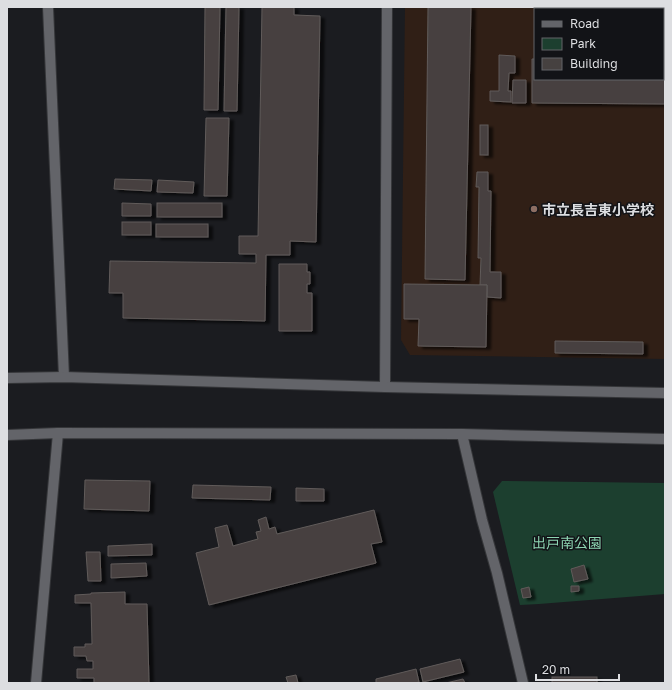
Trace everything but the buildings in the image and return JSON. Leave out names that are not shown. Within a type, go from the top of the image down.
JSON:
[{"type":"street","points":[[48,7],[64,377]]},
{"type":"street","points":[[385,387],[387,7]]},
{"type":"street","points":[[7,378],[64,377],[385,387],[665,393]]},
{"type":"street","points":[[36,683],[58,433]]},
{"type":"street","points":[[7,435],[58,433],[462,434],[665,439]]},
{"type":"street","points":[[462,434],[523,683]]},
{"type":"shaded area","name":"市立長吉東小学校","points":[[405,7],[665,7],[665,359],[410,355],[401,340]]},
{"type":"green space","name":"出戸南公園","points":[[502,481],[665,483],[665,594],[520,605],[493,492]]},
{"type":"place","name":"市立長吉東小学校","points":[[534,209]]}]
